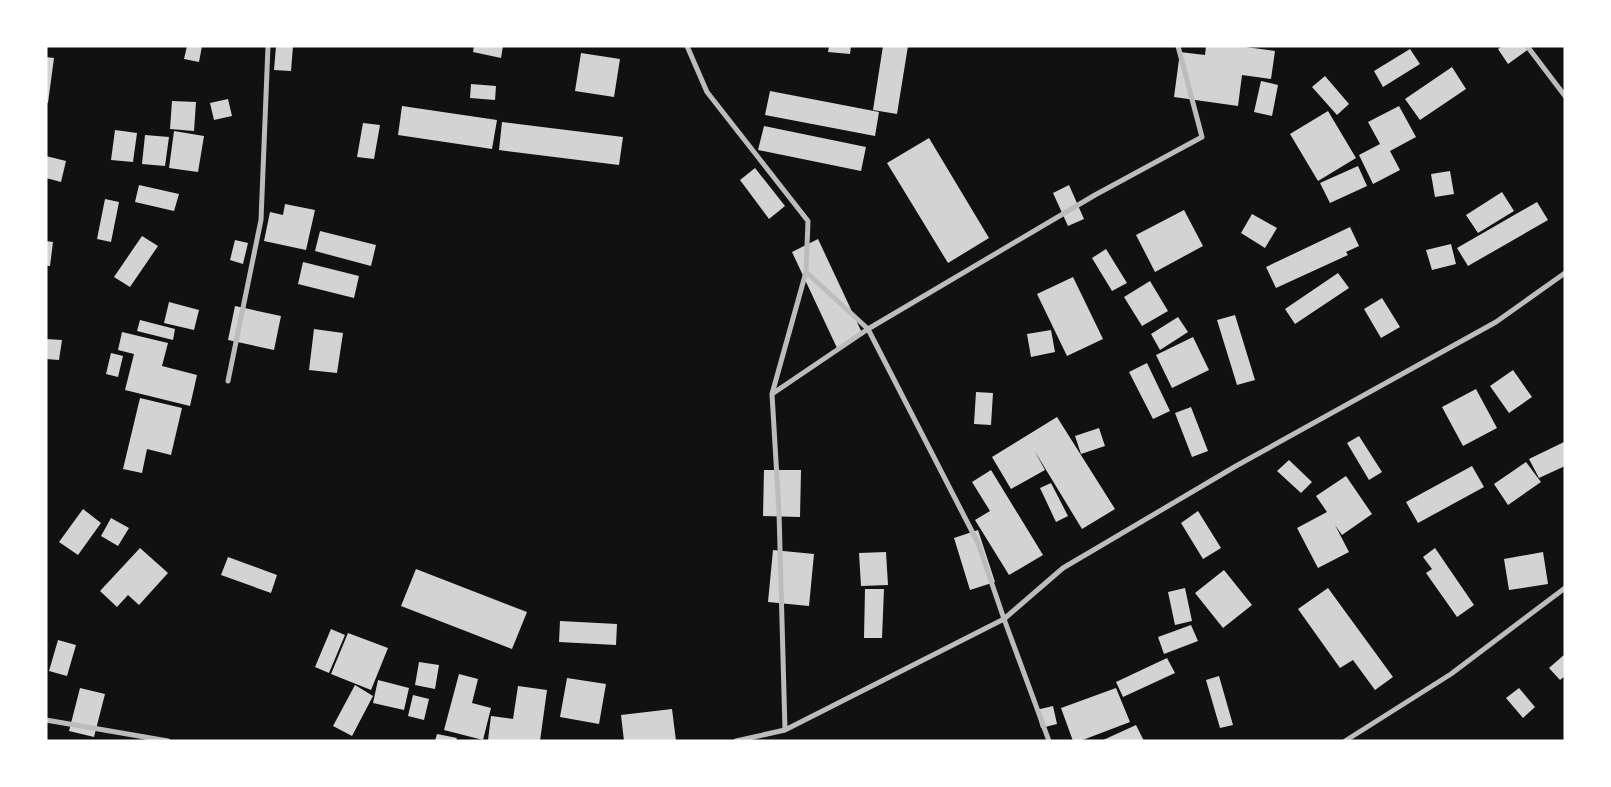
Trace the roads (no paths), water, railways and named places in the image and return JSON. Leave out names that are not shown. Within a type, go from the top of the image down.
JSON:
[{"type":"street","points":[[228,381],[261,220],[268,46]]},
{"type":"street","points":[[687,46],[707,92],[808,221],[806,272],[772,394],[779,512],[785,730]]},
{"type":"street","points":[[772,394],[868,329],[1095,195],[1202,137],[1178,46]]},
{"type":"street","points":[[1527,46],[1565,96]]},
{"type":"street","points":[[806,272],[868,329],[978,543],[1049,741]]},
{"type":"street","points":[[736,741],[785,730],[1004,618],[1064,568],[1236,466],[1496,322],[1565,273]]},
{"type":"street","points":[[1345,741],[1451,674],[1565,588]]},
{"type":"street","points":[[46,720],[168,741]]}]
